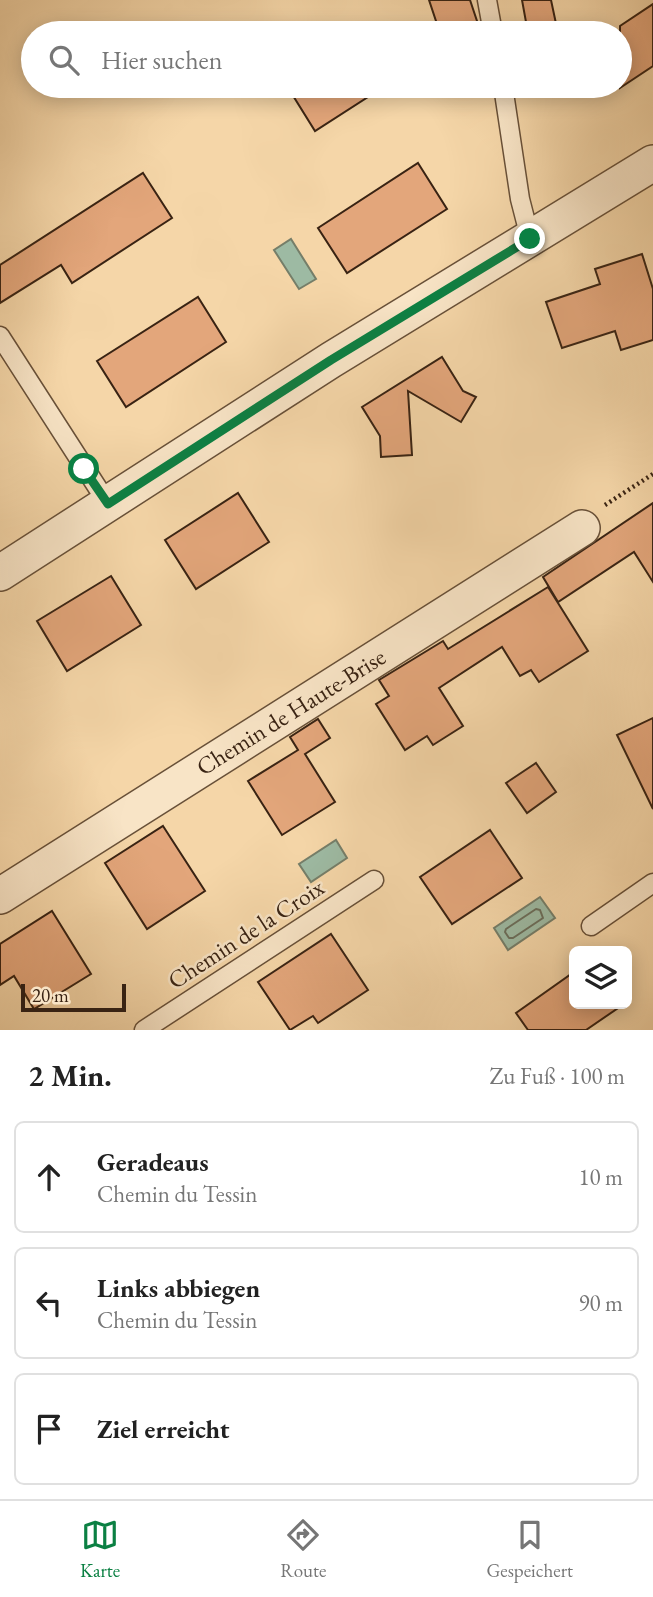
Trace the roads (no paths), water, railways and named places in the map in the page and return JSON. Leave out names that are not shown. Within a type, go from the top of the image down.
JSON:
[{"type":"street","points":[[0,573],[331,360],[653,163]]},
{"type":"street","name":"Chemin de Haute-Brise","points":[[0,896],[582,528]]},
{"type":"lane","points":[[487,0],[491,21]]},
{"type":"lane","points":[[505,98],[520,199],[530,239]]},
{"type":"lane","points":[[0,336],[108,504]]},
{"type":"lane","name":"Chemin de la Croix","points":[[144,1030],[374,880]]},
{"type":"lane","points":[[590,926],[653,883]]},
{"type":"water","points":[[291,239],[316,279],[299,289],[274,250]]},
{"type":"water","points":[[336,840],[347,858],[311,882],[299,864]]},
{"type":"water","points":[[540,897],[555,918],[508,950],[494,928]]}]
